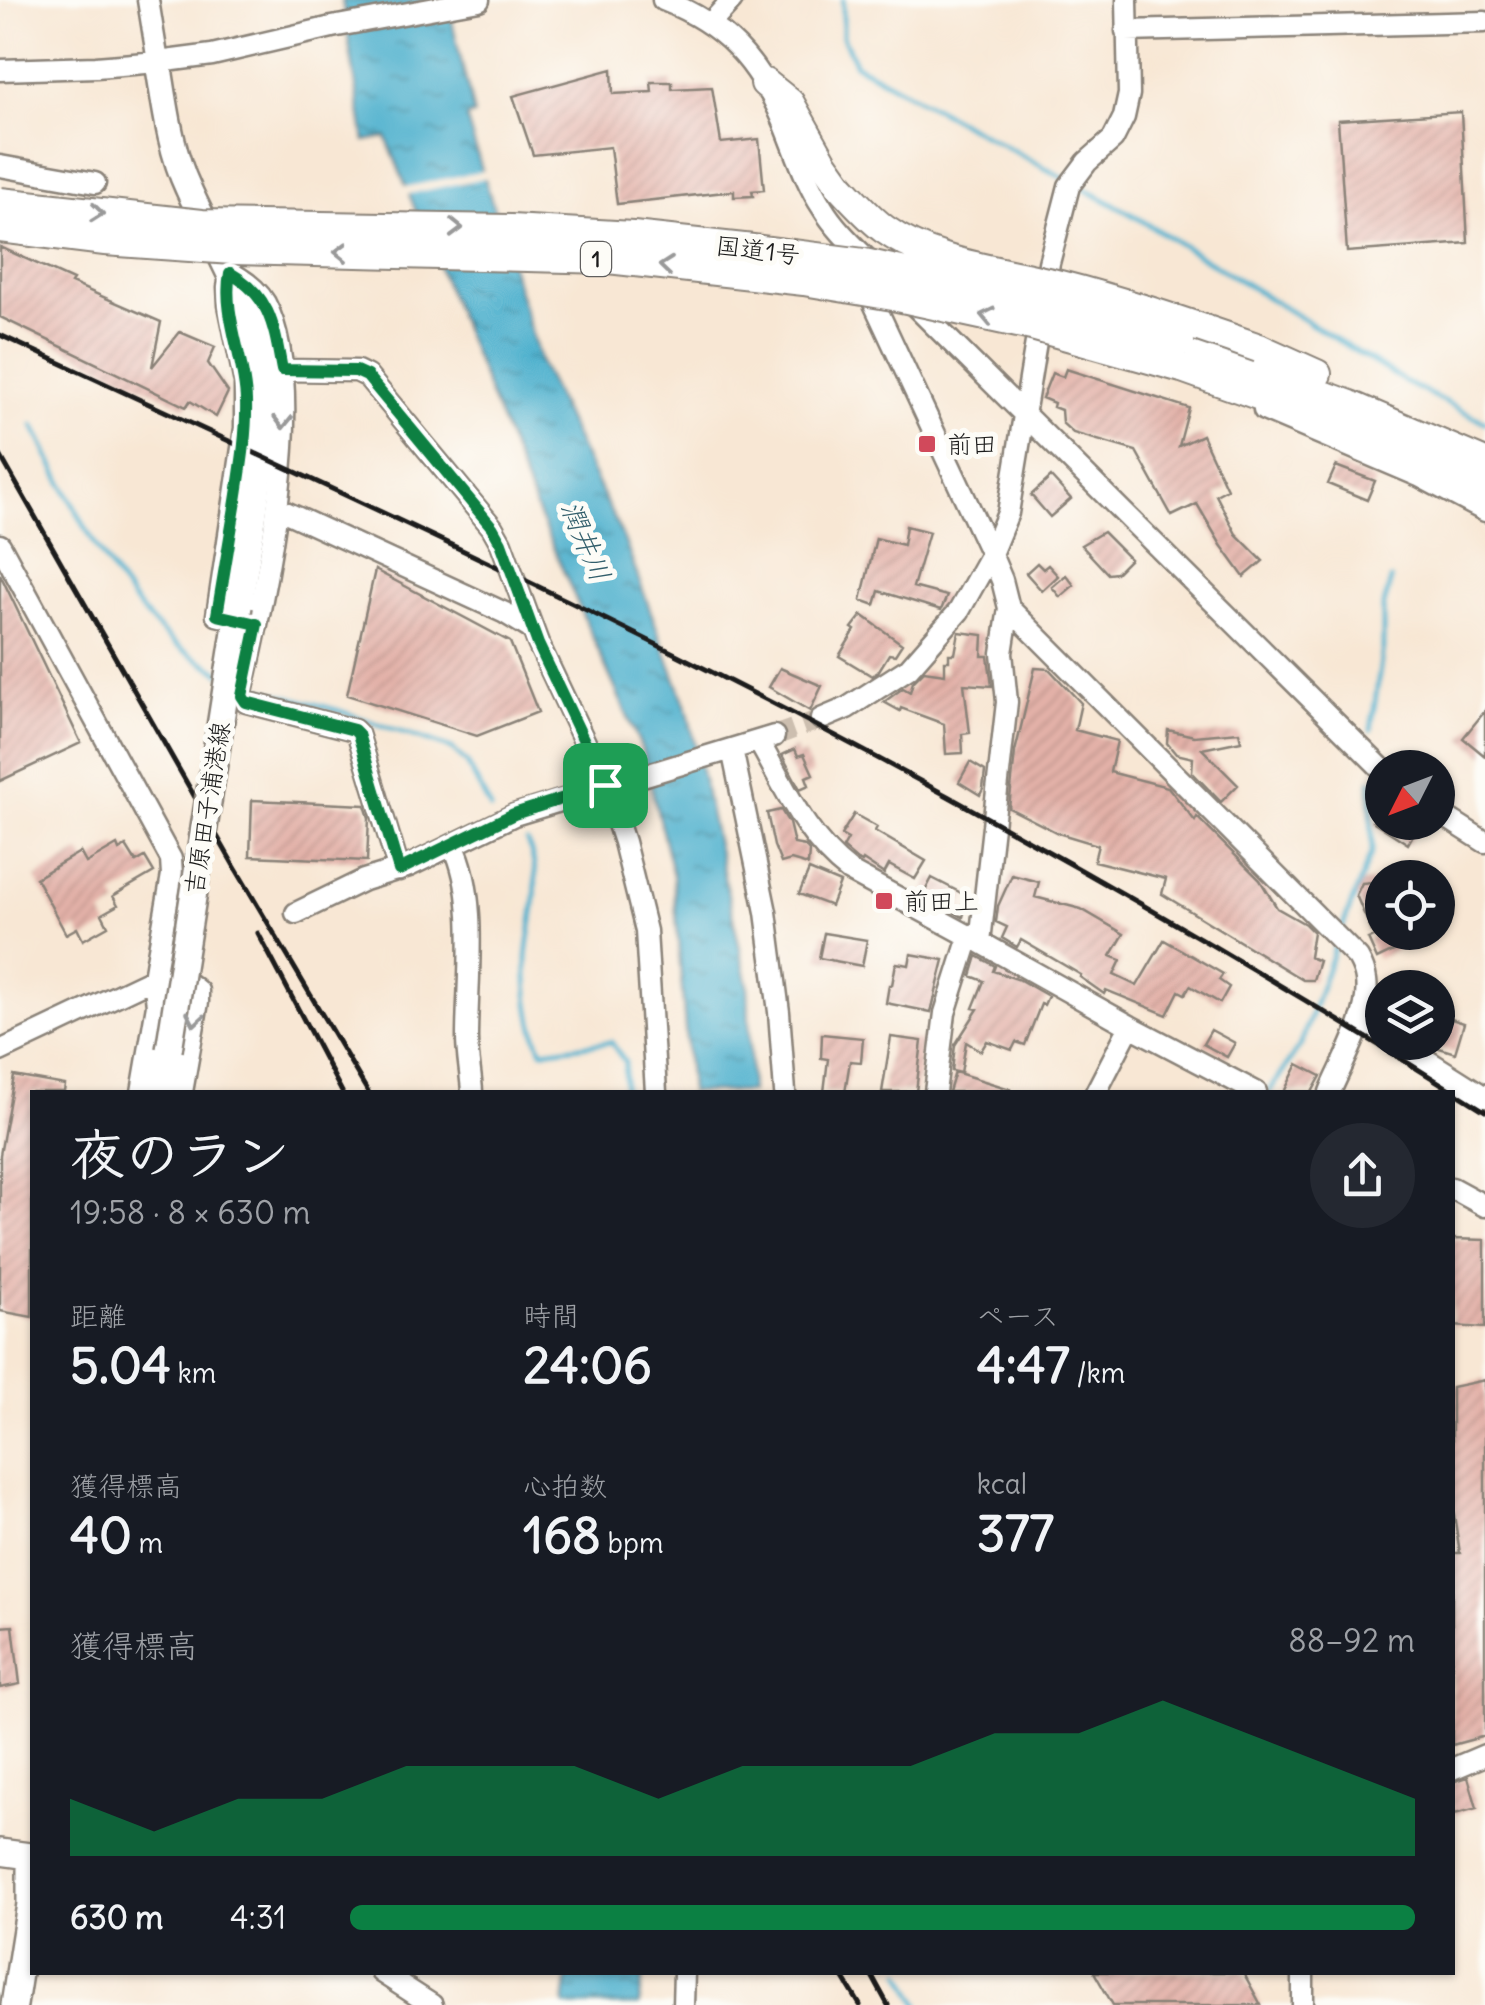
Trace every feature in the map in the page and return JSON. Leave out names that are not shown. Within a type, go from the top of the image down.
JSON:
[{"type":"highway","points":[[766,83],[790,102],[823,162],[860,208],[886,230],[926,252],[1061,285],[1259,348],[1384,405],[1481,461]]},
{"type":"highway","name":"国道1号","points":[[0,202],[202,224],[511,229],[632,236],[864,262],[1043,302],[1181,355],[1485,486]]},
{"type":"highway","name":"国道1号","points":[[0,228],[105,242],[232,250],[608,259],[804,280],[1181,355],[1350,405],[1481,461]]},
{"type":"main road","name":"吉原田子浦港線","points":[[158,62],[168,120],[186,184],[243,300],[257,347],[264,403],[248,615],[162,1090]]},
{"type":"main road","points":[[0,1852],[30,1852]]},
{"type":"main road","points":[[0,1984],[15,1902],[30,1858]]},
{"type":"main road","points":[[14,2005],[30,1904]]},
{"type":"street","points":[[148,0],[158,62]]},
{"type":"street","points":[[664,0],[711,23],[766,83],[814,194],[846,239],[1365,752]]},
{"type":"street","points":[[711,23],[732,0]]},
{"type":"street","points":[[821,718],[847,708],[909,668],[959,611],[992,554],[1008,513],[1049,264],[1069,186],[1087,162],[1113,139],[1124,117],[1129,94],[1127,0]]},
{"type":"street","points":[[0,70],[158,62],[212,55],[332,27],[470,2]]},
{"type":"street","points":[[1126,32],[1485,22]]},
{"type":"street","points":[[0,166],[95,183]]},
{"type":"street","points":[[846,239],[992,554],[1009,608],[1002,653],[1007,702],[975,939],[946,1013],[935,1090]]},
{"type":"street","points":[[230,273],[264,302],[274,329],[282,370],[284,426],[277,508],[248,615],[242,696],[246,702],[358,734],[390,873]]},
{"type":"street","points":[[1039,331],[1194,380],[1419,476],[1485,512]]},
{"type":"street","points":[[282,370],[356,371],[367,376],[492,527],[532,630],[605,785],[624,842],[646,931],[656,1090]]},
{"type":"street","points":[[277,508],[505,612],[532,630]]},
{"type":"street","points":[[0,545],[169,853],[172,875],[154,978],[158,1005],[142,1090]]},
{"type":"street","points":[[1009,608],[1358,958],[1366,974],[1367,991],[1361,1020],[1331,1090]]},
{"type":"street","points":[[296,913],[364,880],[390,873],[453,845],[514,814],[767,739],[802,819],[830,857],[849,871],[1252,1090]]},
{"type":"street","points":[[732,750],[766,912],[785,1090]]},
{"type":"street","points":[[1455,823],[1485,842]]},
{"type":"street","points":[[453,845],[462,862],[469,894],[467,1044],[472,1090]]},
{"type":"street","points":[[0,1051],[154,978],[188,983],[198,991],[182,1090]]},
{"type":"street","points":[[1361,1020],[1365,1022]]},
{"type":"street","points":[[1097,1090],[1130,1026]]},
{"type":"street","points":[[1426,1060],[1485,1098]]},
{"type":"street","points":[[1455,1190],[1485,1206]]},
{"type":"street","points":[[1455,1769],[1485,1754]]},
{"type":"street","points":[[386,1975],[432,2005]]},
{"type":"street","points":[[683,2005],[684,1975]]},
{"type":"street","points":[[1303,1975],[1303,2005]]},
{"type":"water","name":"潤井川","points":[[342,0],[447,0],[474,115],[466,117],[542,367],[625,542],[688,712],[748,985],[751,1090],[690,1090],[673,875],[641,747],[536,509],[386,137],[365,141]]},
{"type":"water","points":[[568,1975],[644,1975],[639,2005],[564,2005]]},
{"type":"pier","points":[[487,170],[489,177],[404,195],[401,188]]},
{"type":"building","points":[[612,69],[613,94],[652,92],[651,82],[672,82],[672,89],[712,87],[721,143],[759,139],[764,190],[752,191],[753,196],[734,197],[734,191],[617,204],[610,147],[533,155],[513,96]]},
{"type":"building","points":[[1461,112],[1468,243],[1347,252],[1338,120]]},
{"type":"building","points":[[0,247],[161,322],[152,367],[180,332],[215,347],[208,363],[228,392],[216,417],[190,401],[186,407],[0,317]]},
{"type":"building","points":[[1066,369],[1189,408],[1179,446],[1202,435],[1227,489],[1216,495],[1236,534],[1263,561],[1244,577],[1197,504],[1172,516],[1136,451],[1073,433],[1062,423],[1061,410],[1042,398],[1052,373],[1063,377]]},
{"type":"building","points":[[1336,466],[1375,481],[1367,500],[1328,484]]},
{"type":"building","points":[[1051,477],[1071,499],[1050,517],[1031,495]]},
{"type":"building","points":[[906,526],[929,532],[913,587],[947,596],[941,610],[879,591],[875,605],[861,600],[876,538],[903,545]]},
{"type":"building","points":[[1103,532],[1130,559],[1116,573],[1108,574],[1081,545]]},
{"type":"building","points":[[1037,563],[1043,569],[1048,565],[1058,576],[1042,591],[1026,573]]},
{"type":"building","points":[[375,570],[510,642],[538,712],[477,736],[347,695]]},
{"type":"building","points":[[0,574],[81,743],[0,781]]},
{"type":"building","points":[[1066,575],[1074,585],[1060,597],[1052,587]]},
{"type":"building","points":[[862,615],[902,644],[872,676],[839,656]]},
{"type":"building","points":[[959,632],[983,635],[982,656],[988,656],[992,686],[964,684],[970,733],[962,734],[963,753],[946,754],[944,724],[884,702],[903,688],[910,692],[913,682],[924,671],[945,674],[945,661],[949,661],[949,654],[955,654]]},
{"type":"building","points":[[780,668],[822,686],[810,711],[769,687]]},
{"type":"building","points":[[1035,668],[1049,669],[1081,703],[1075,730],[1117,741],[1110,772],[1168,787],[1195,821],[1197,817],[1260,880],[1277,908],[1313,932],[1309,957],[1319,961],[1313,980],[1303,980],[1162,894],[1166,879],[1094,861],[1098,845],[1058,833],[1009,808],[1015,752]]},
{"type":"building","points":[[1485,711],[1485,756],[1463,738]]},
{"type":"building","points":[[1168,730],[1194,736],[1239,732],[1241,741],[1202,749],[1238,785],[1221,802],[1192,772],[1193,758],[1176,754],[1167,743]]},
{"type":"building","points":[[795,749],[798,756],[804,754],[813,774],[806,777],[809,785],[800,789],[782,755]]},
{"type":"building","points":[[970,762],[985,771],[980,795],[959,782]]},
{"type":"building","points":[[252,800],[365,805],[369,818],[367,861],[250,856]]},
{"type":"building","points":[[781,810],[794,844],[809,851],[808,865],[791,860],[781,863],[767,813]]},
{"type":"building","points":[[854,814],[926,861],[915,879],[889,865],[884,874],[843,848],[848,839],[841,835]]},
{"type":"building","points":[[117,845],[119,850],[126,846],[136,862],[145,857],[154,872],[113,896],[118,905],[102,914],[108,926],[83,940],[77,928],[66,934],[36,878],[80,852],[86,863]]},
{"type":"building","points":[[809,870],[840,883],[831,906],[799,894]]},
{"type":"building","points":[[1012,875],[1039,882],[1035,897],[1081,909],[1124,934],[1111,956],[1121,960],[1114,975],[1137,986],[1164,940],[1223,974],[1219,980],[1229,987],[1220,1003],[1190,986],[1185,994],[1179,991],[1167,1015],[1106,990],[1104,994],[1081,975],[1021,940],[1017,947],[1002,938],[1007,927],[996,922],[998,906]]},
{"type":"building","points":[[932,878],[967,896],[961,907],[965,909],[963,917],[923,895]]},
{"type":"building","points":[[1365,883],[1365,916],[1356,895]]},
{"type":"building","points":[[824,933],[867,940],[862,966],[819,958]]},
{"type":"building","points":[[1373,950],[1396,950],[1377,959]]},
{"type":"building","points":[[911,954],[944,960],[931,1012],[886,1003],[896,963],[909,965]]},
{"type":"building","points":[[977,956],[995,966],[993,971],[1048,996],[1025,1045],[1016,1042],[1012,1050],[987,1041],[981,1051],[966,1042],[961,1073],[952,1071],[955,1045],[978,1009],[973,1008],[984,981],[971,976]]},
{"type":"building","points":[[1455,1020],[1464,1023],[1455,1053]]},
{"type":"building","points":[[1211,1030],[1235,1043],[1227,1057],[1203,1044]]},
{"type":"building","points":[[822,1034],[863,1038],[861,1062],[850,1061],[845,1090],[824,1090],[828,1059],[821,1058]]},
{"type":"building","points":[[891,1037],[922,1041],[916,1090],[882,1090]]},
{"type":"building","points":[[1298,1064],[1321,1076],[1313,1090],[1285,1090]]},
{"type":"building","points":[[955,1072],[1010,1089],[1010,1090],[950,1090]]},
{"type":"building","points":[[14,1076],[65,1085],[64,1090],[30,1090],[30,1317],[0,1311],[0,1155]]},
{"type":"building","points":[[1455,1239],[1485,1240],[1485,1328],[1455,1326]]},
{"type":"building","points":[[1485,1380],[1485,1736],[1455,1744],[1455,1553],[1460,1553],[1455,1521],[1455,1386]]},
{"type":"building","points":[[13,1626],[20,1684],[0,1688],[0,1627]]},
{"type":"building","points":[[1468,1777],[1477,1808],[1455,1814],[1455,1781]]},
{"type":"building","points":[[1096,1975],[1245,1975],[1261,2005],[1113,2005]]},
{"type":"waterway","points":[[843,0],[843,37],[856,65],[1067,180]]},
{"type":"waterway","points":[[1077,185],[1409,384],[1485,422]]},
{"type":"waterway","points":[[33,425],[92,538],[127,592],[169,639],[221,673]]},
{"type":"waterway","points":[[1371,730],[1383,647],[1383,609],[1391,580]]},
{"type":"waterway","points":[[249,686],[340,711],[452,749],[467,763],[491,809]]},
{"type":"waterway","points":[[1341,931],[1372,851],[1372,840]]},
{"type":"waterway","points":[[527,842],[536,885],[527,982],[531,1017],[542,1051],[611,1042],[625,1062],[624,1090]]},
{"type":"waterway","points":[[1270,1090],[1301,1044],[1335,946]]},
{"type":"waterway","points":[[904,1975],[919,2005]]},
{"type":"tunnel","points":[[774,736],[821,719]]},
{"type":"railway","points":[[0,335],[525,580],[836,736],[1164,918],[1451,1090]]},
{"type":"railway","points":[[0,455],[367,1090]]},
{"type":"railway","points":[[258,933],[341,1090]]},
{"type":"railway","points":[[1455,1093],[1485,1111]]},
{"type":"railway","points":[[842,1975],[860,2005]]},
{"type":"railway","points":[[872,1975],[888,2005]]},
{"type":"place","name":"前田","points":[[927,444]]},
{"type":"place","name":"前田上","points":[[884,901]]},
{"type":"route","points":[[230,273],[256,290],[264,302],[282,370],[356,371],[367,376],[492,527],[538,644],[605,785],[514,814],[399,870],[358,734],[246,702],[242,696],[257,624],[217,615],[240,477],[246,406],[242,360],[229,304],[230,273]]}]
